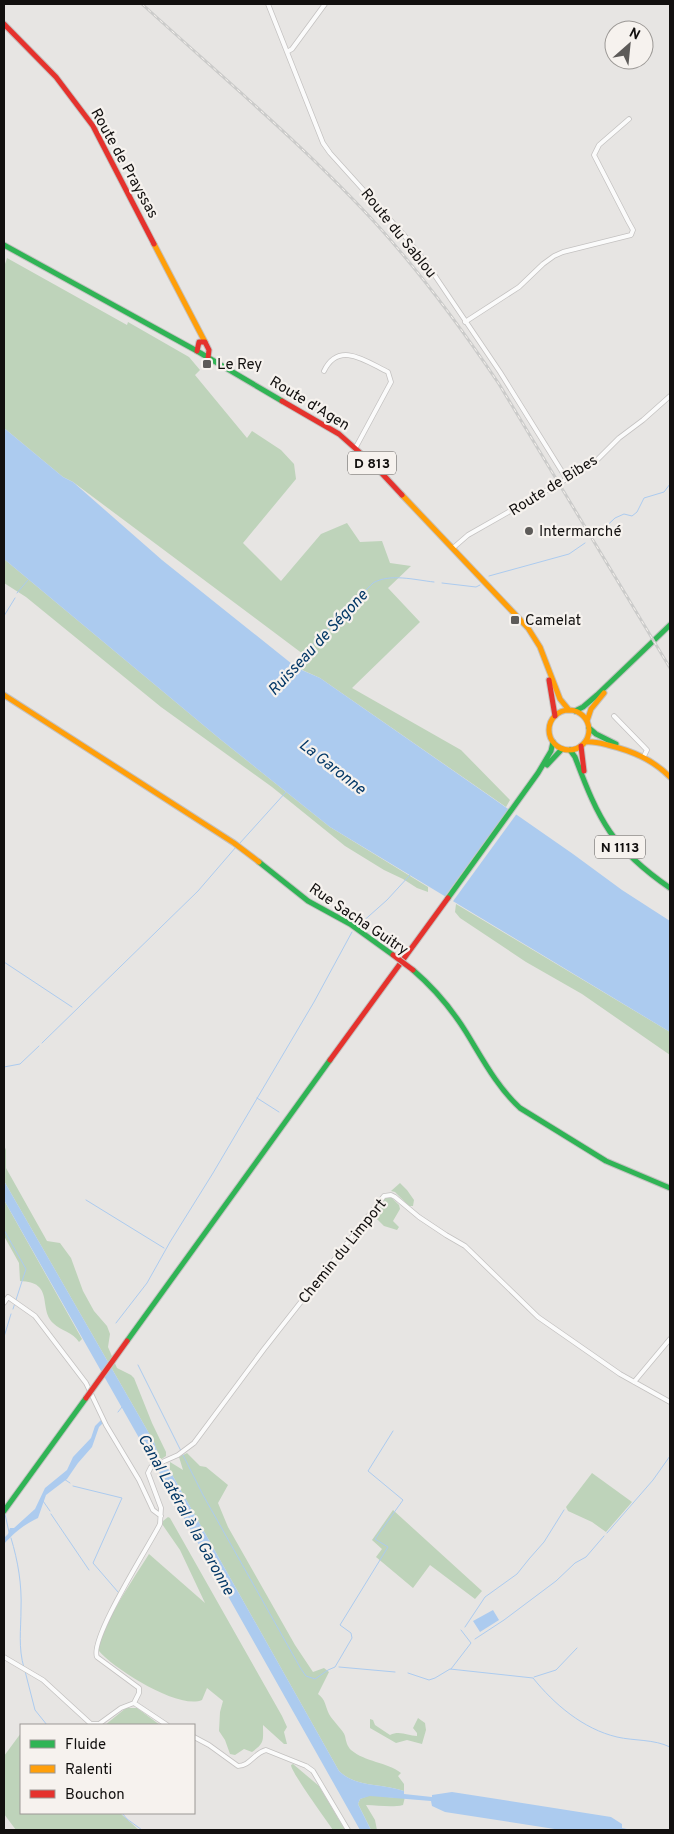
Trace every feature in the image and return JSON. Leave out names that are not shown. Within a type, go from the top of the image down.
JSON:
[{"type":"main road","name":"Route de Prayssas","points":[[4,24],[56,77],[92,126],[200,332],[202,342]]},
{"type":"main road","name":"Route d'Agen","points":[[4,245],[320,421],[356,447],[528,628],[538,642],[558,697],[562,704],[572,710]]},
{"type":"main road","points":[[197,351],[202,342],[209,350],[208,358]]},
{"type":"main road","points":[[5,1509],[536,776],[551,751],[553,742],[549,730],[554,716],[588,702],[670,625]]},
{"type":"main road","name":"Route d'Agen","points":[[544,656],[554,716]]},
{"type":"main road","points":[[587,721],[594,706],[621,672]]},
{"type":"main road","name":"Rue Sacha Guitry","points":[[4,695],[234,843],[308,901],[350,924],[413,970],[433,987],[450,1007],[487,1067],[508,1096],[521,1110],[597,1156],[670,1188]]},
{"type":"main road","points":[[572,710],[582,715],[587,721],[589,728],[588,736],[583,744]]},
{"type":"main road","points":[[589,728],[596,734],[625,749]]},
{"type":"main road","points":[[553,742],[562,749],[570,750],[591,741],[625,749],[644,756],[670,777]]},
{"type":"main road","name":"N 1113","points":[[583,744],[582,760],[588,790]]},
{"type":"main road","points":[[536,776],[562,749]]},
{"type":"main road","name":"N 1113","points":[[570,750],[575,757],[606,828],[622,850],[642,869],[670,888]]},
{"type":"street","name":"Route du Sablou","points":[[268,4],[323,143],[427,264],[500,372],[566,478]]},
{"type":"street","points":[[287,52],[292,49],[326,4]]},
{"type":"street","points":[[465,322],[519,287],[554,256],[631,235],[632,230],[628,221],[594,155],[598,145],[629,120]]},
{"type":"street","points":[[324,371],[332,359],[340,355],[351,354],[388,372],[390,382],[356,447]]},
{"type":"street","name":"Route de Bibes","points":[[453,548],[468,535],[595,462],[619,438],[670,396]]},
{"type":"street","points":[[614,716],[647,750],[644,756]]},
{"type":"street","name":"Chemin du Limport","points":[[161,1516],[160,1504],[148,1473],[149,1470],[178,1455],[194,1442],[376,1203],[387,1195],[395,1197],[419,1217],[465,1246],[538,1317],[584,1350],[634,1382],[670,1402]]},
{"type":"street","points":[[4,1303],[10,1299],[38,1320],[86,1383],[153,1510],[161,1516],[157,1530],[108,1618],[95,1648],[97,1657],[139,1688],[139,1693],[134,1703],[121,1708],[100,1724],[91,1724],[43,1680],[4,1658]]},
{"type":"street","points":[[634,1382],[670,1339]]},
{"type":"street","points":[[134,1703],[166,1724]]},
{"type":"street","points":[[195,1738],[209,1745],[238,1766],[246,1765],[258,1753],[266,1750],[306,1766],[316,1775],[348,1830]]},
{"type":"green space","points":[[7,258],[127,325],[128,322],[189,357],[200,370],[195,375],[247,438],[252,431],[281,450],[294,464],[296,479],[243,543],[281,581],[321,534],[347,523],[360,542],[382,541],[390,563],[411,566],[388,588],[420,622],[352,688],[461,750],[510,800],[506,807],[320,678],[300,669],[307,657],[73,482],[63,477],[4,428],[4,267]]},
{"type":"green space","points":[[4,559],[220,739],[330,827],[428,887],[428,892],[384,870],[345,846],[272,787],[161,707],[26,597],[4,583]]},
{"type":"green space","points":[[456,904],[670,1032],[670,1055],[582,994],[526,962],[460,918],[455,912]]},
{"type":"green space","points":[[4,1145],[6,1150],[6,1168],[47,1241],[60,1243],[71,1258],[83,1291],[94,1311],[107,1326],[110,1334],[108,1347],[117,1368],[134,1378],[166,1452],[166,1456],[160,1460],[154,1442],[4,1181]]},
{"type":"green space","points":[[400,1183],[414,1200],[413,1206],[409,1206],[395,1192],[391,1191]]},
{"type":"green space","points":[[391,1197],[399,1205],[400,1209],[393,1221],[399,1227],[397,1230],[384,1226],[373,1215],[382,1200]]},
{"type":"green space","points":[[4,1200],[82,1339],[79,1342],[74,1336],[53,1323],[46,1310],[42,1291],[38,1286],[31,1282],[20,1281],[19,1263],[4,1236]]},
{"type":"green space","points":[[187,1453],[200,1466],[206,1467],[228,1485],[218,1503],[228,1527],[295,1645],[313,1672],[324,1668],[329,1672],[318,1694],[344,1734],[349,1747],[363,1757],[389,1766],[401,1773],[398,1776],[404,1784],[404,1791],[361,1783],[339,1771],[170,1471],[170,1462],[183,1470],[179,1457]]},
{"type":"green space","points":[[592,1473],[632,1502],[606,1532],[592,1522],[568,1511],[566,1507]]},
{"type":"green space","points":[[393,1510],[482,1591],[475,1599],[430,1565],[413,1588],[376,1557],[382,1549],[372,1540]]},
{"type":"green space","points":[[168,1517],[282,1716],[287,1727],[284,1732],[287,1744],[284,1744],[263,1725],[262,1741],[256,1749],[252,1752],[244,1749],[235,1755],[230,1754],[225,1740],[219,1731],[220,1712],[223,1701],[207,1688],[202,1700],[192,1702],[163,1694],[118,1668],[99,1651],[100,1642],[111,1617],[149,1554],[205,1603],[180,1550],[162,1524]]},
{"type":"green space","points":[[126,1708],[137,1708],[159,1724],[106,1724]]},
{"type":"green space","points":[[418,1718],[425,1723],[426,1730],[422,1744],[407,1740],[396,1743],[370,1728],[370,1719],[373,1720],[375,1725],[390,1735],[401,1733],[417,1736],[413,1728]]},
{"type":"green space","points":[[20,1734],[20,1814],[121,1814],[139,1830],[16,1830],[4,1814],[4,1756]]},
{"type":"green space","points":[[293,1764],[319,1786],[345,1830],[333,1830],[297,1777],[291,1765]]},
{"type":"green space","points":[[370,1795],[405,1797],[403,1805],[366,1805],[375,1820],[377,1830],[371,1830],[358,1804],[360,1799]]},
{"type":"water","name":"La Garonne","points":[[4,428],[63,477],[73,482],[162,560],[297,668],[320,678],[622,890],[670,921],[670,1032],[330,827],[220,739],[4,559]]},
{"type":"water","name":"Canal Latéral à la Garonne","points":[[4,1181],[154,1442],[160,1460],[170,1471],[339,1771],[361,1783],[404,1791],[404,1794],[432,1797],[432,1795],[452,1792],[611,1817],[622,1824],[622,1828],[632,1830],[561,1830],[445,1812],[432,1806],[431,1801],[370,1796],[360,1799],[358,1804],[371,1830],[360,1830],[177,1506],[159,1472],[157,1461],[147,1452],[4,1200]]},
{"type":"water","points":[[101,1420],[103,1423],[99,1427],[92,1447],[67,1479],[46,1495],[38,1518],[19,1530],[4,1544],[4,1538],[10,1528],[14,1528],[35,1509],[45,1488],[67,1470],[73,1457],[91,1438],[95,1426]]},
{"type":"water","points":[[493,1610],[499,1620],[480,1632],[473,1621]]},
{"type":"pier","points":[[510,807],[518,812],[451,904],[443,899]]},
{"type":"waterway","name":"Ruisseau de Ségone","points":[[597,535],[615,518],[624,514],[632,516],[637,512],[644,498],[664,492],[670,484]]},
{"type":"waterway","name":"Ruisseau de Ségone","points":[[489,576],[569,554],[585,543]]},
{"type":"waterway","name":"Ruisseau de Ségone","points":[[297,668],[317,640],[373,583],[387,578],[434,582]]},
{"type":"waterway","points":[[17,593],[28,580]]},
{"type":"waterway","name":"Ruisseau de Ségone","points":[[442,583],[476,587],[480,585]]},
{"type":"waterway","points":[[4,616],[15,598]]},
{"type":"waterway","points":[[240,843],[286,792]]},
{"type":"waterway","points":[[42,1043],[198,891],[236,847]]},
{"type":"waterway","points":[[360,924],[387,900],[410,875]]},
{"type":"waterway","points":[[116,1323],[147,1283],[314,1002],[352,932]]},
{"type":"waterway","points":[[4,962],[72,1007]]},
{"type":"waterway","points":[[4,1067],[20,1064],[39,1046]]},
{"type":"waterway","points":[[257,1098],[279,1112]]},
{"type":"waterway","points":[[86,1200],[164,1248]]},
{"type":"waterway","points":[[4,1230],[26,1269],[13,1309]]},
{"type":"waterway","points":[[4,1337],[11,1314]]},
{"type":"waterway","points":[[138,1365],[181,1451]]},
{"type":"waterway","points":[[118,1412],[122,1407]]},
{"type":"waterway","points":[[183,1455],[203,1495],[301,1669],[306,1676],[315,1679],[335,1667],[352,1638],[351,1633],[340,1625],[388,1547],[375,1539],[403,1500],[368,1471],[393,1431]]},
{"type":"waterway","points":[[607,1533],[653,1480],[670,1456]]},
{"type":"waterway","points":[[64,1479],[70,1483]]},
{"type":"waterway","points":[[73,1486],[122,1498],[93,1563],[118,1592]]},
{"type":"waterway","points":[[43,1501],[50,1511]]},
{"type":"waterway","points":[[465,1627],[485,1597],[517,1574],[544,1542],[564,1510]]},
{"type":"waterway","points":[[5,1514],[9,1532]]},
{"type":"waterway","points":[[51,1514],[89,1570]]},
{"type":"waterway","points":[[475,1639],[556,1581],[575,1563],[586,1557],[604,1536]]},
{"type":"waterway","points":[[11,1538],[18,1564],[20,1582],[20,1646],[24,1668]]},
{"type":"waterway","points":[[451,1669],[471,1643],[461,1630]]},
{"type":"waterway","points":[[534,1677],[556,1670],[577,1648]]},
{"type":"waterway","points":[[339,1667],[395,1672]]},
{"type":"waterway","points":[[408,1673],[429,1680],[450,1669],[533,1678],[560,1706],[592,1728],[617,1737],[664,1744],[670,1747]]},
{"type":"waterway","points":[[25,1671],[35,1710],[46,1724]]},
{"type":"waterway","points":[[123,1814],[142,1830]]},
{"type":"railway","points":[[142,4],[263,113],[351,197],[427,284],[499,384],[670,668]]},
{"type":"traffic: fast","points":[[4,245],[197,351],[282,401]]},
{"type":"traffic: fast","points":[[575,711],[597,695],[670,625]]},
{"type":"traffic: fast","points":[[589,728],[596,734],[616,744]]},
{"type":"traffic: fast","points":[[448,898],[538,773],[551,751],[553,742]]},
{"type":"traffic: fast","points":[[547,765],[562,749]]},
{"type":"traffic: fast","points":[[570,750],[575,757],[600,816],[610,831],[634,860],[670,888]]},
{"type":"traffic: fast","points":[[259,862],[308,901],[350,924],[393,955]]},
{"type":"traffic: fast","points":[[413,970],[435,991],[448,1007],[497,1082],[520,1108],[606,1161],[670,1188]]},
{"type":"traffic: fast","points":[[127,1341],[330,1060]]},
{"type":"traffic: fast","points":[[4,1511],[86,1398]]},
{"type":"traffic: slow","points":[[154,244],[205,342]]},
{"type":"traffic: slow","points":[[402,495],[528,628],[540,647],[560,699],[569,710]]},
{"type":"traffic: slow","points":[[587,721],[591,709],[604,693]]},
{"type":"traffic: slow","points":[[4,695],[234,843],[259,862]]},
{"type":"traffic: slow","points":[[565,710],[573,710],[580,713],[586,719],[589,730],[586,741],[580,747],[573,750],[565,750],[558,747],[552,741],[549,734],[549,726],[552,719],[558,713],[565,710]]},
{"type":"traffic: slow","points":[[585,742],[617,747],[633,753],[656,765],[670,777]]},
{"type":"traffic: jam","points":[[4,24],[56,77],[93,126],[154,244]]},
{"type":"traffic: jam","points":[[197,351],[199,342],[205,342],[209,350],[208,358]]},
{"type":"traffic: jam","points":[[282,401],[339,434],[375,466],[402,495]]},
{"type":"traffic: jam","points":[[549,680],[555,716]]},
{"type":"traffic: jam","points":[[581,746],[584,771]]},
{"type":"traffic: jam","points":[[330,1060],[448,898]]},
{"type":"traffic: jam","points":[[393,955],[413,970]]},
{"type":"traffic: jam","points":[[86,1398],[127,1341]]},
{"type":"place","name":"Le Rey","points":[[207,364]]},
{"type":"place","name":"Intermarché","points":[[529,531]]},
{"type":"place","name":"Camelat","points":[[515,620]]}]
